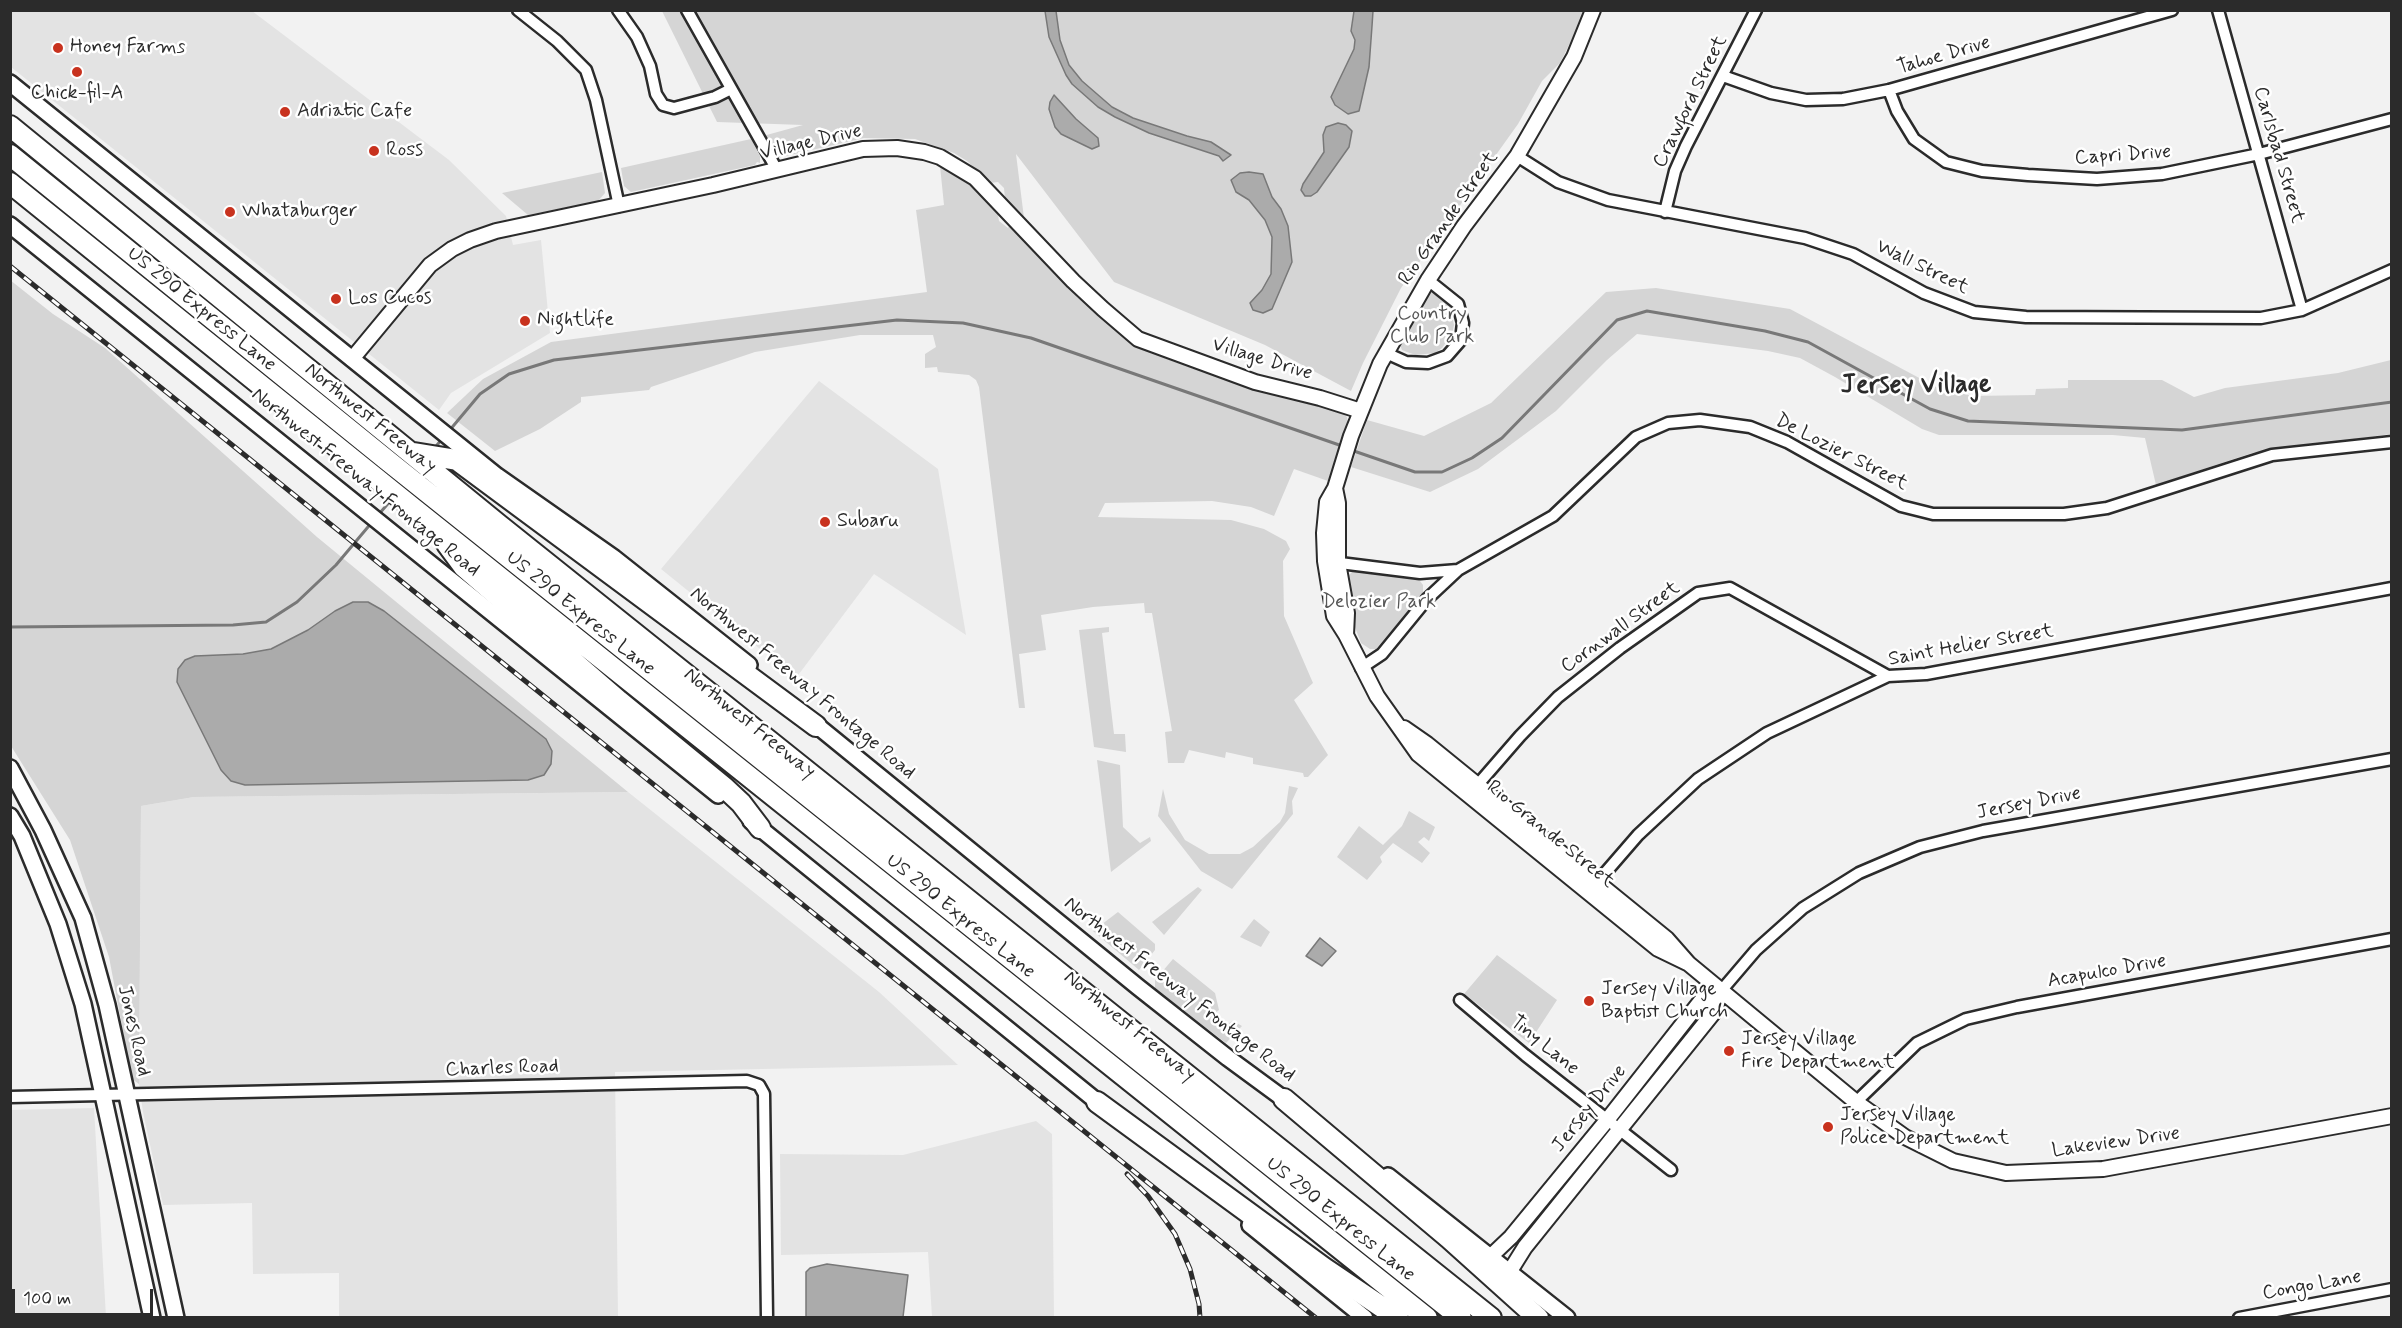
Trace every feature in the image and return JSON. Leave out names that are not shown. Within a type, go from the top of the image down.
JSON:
[{"type":"highway","name":"Northwest Freeway","points":[[10,126],[439,475],[1491,1317]]},
{"type":"highway","name":"US 290 Express Lane","points":[[10,155],[426,492],[1461,1317]]},
{"type":"highway","name":"Northwest Freeway","points":[[10,183],[413,508],[1427,1317]]},
{"type":"highway","points":[[406,448],[457,460],[816,726]]},
{"type":"highway","points":[[434,524],[464,567],[619,701],[725,788],[741,803],[760,828]]},
{"type":"highway","points":[[1284,1099],[1449,1238],[1538,1317]]},
{"type":"highway","points":[[1098,1102],[1298,1249],[1398,1317]]},
{"type":"main road","name":"Northwest Freeway Frontage Road","points":[[10,83],[497,476],[631,571],[785,694],[816,726],[1138,987],[1384,1172],[1567,1317]]},
{"type":"main road","name":"Northwest Freeway Frontage Road","points":[[10,225],[1365,1317]]},
{"type":"main road","name":"Jones Road","points":[[10,768],[43,830],[83,918],[106,1005],[176,1317]]},
{"type":"main road","points":[[10,816],[22,836],[61,934],[83,1004],[152,1317]]},
{"type":"street","points":[[518,10],[557,41],[586,70],[596,100],[619,206]]},
{"type":"street","points":[[618,10],[637,37],[650,66],[656,94],[663,105],[674,108],[715,97],[731,89]]},
{"type":"street","points":[[687,10],[777,170]]},
{"type":"street","name":"Rio Grande Street","points":[[1593,10],[1574,57],[1517,156],[1464,226],[1428,280],[1386,353],[1342,460],[1335,488],[1338,503],[1331,562],[1347,613],[1346,635],[1377,696],[1418,754],[1473,790],[1593,887],[1658,949],[1689,964],[1721,991]]},
{"type":"street","name":"Crawford Street","points":[[1665,212],[1675,171],[1686,146],[1756,10]]},
{"type":"street","name":"Tahoe Drive","points":[[1723,76],[1771,93],[1806,100],[1843,99],[1889,90],[2172,10]]},
{"type":"street","name":"Carlsbad Street","points":[[2218,10],[2302,310]]},
{"type":"street","name":"Capri Drive","points":[[1889,90],[1897,111],[1914,139],[1946,162],[1982,171],[2097,179],[2162,174],[2259,154],[2391,119]]},
{"type":"street","name":"Village Drive","points":[[352,359],[416,279],[430,265],[452,249],[496,231],[619,206],[863,149],[908,149],[940,157],[975,178],[1073,280],[1138,339],[1255,382],[1361,411]]},
{"type":"street","name":"Wall Street","points":[[1517,156],[1558,182],[1608,200],[1805,238],[1852,254],[1924,293],[1974,312],[2026,317],[2261,318],[2302,310],[2391,270]]},
{"type":"street","points":[[1386,353],[1406,363],[1428,363],[1447,356],[1461,340],[1463,323],[1458,304],[1428,280]]},
{"type":"street","name":"De Lozier Street","points":[[1361,668],[1382,654],[1427,599],[1458,570],[1553,516],[1636,437],[1668,423],[1700,420],[1750,427],[1787,442],[1901,506],[1933,514],[2064,514],[2107,508],[2272,455],[2391,442]]},
{"type":"street","name":"De Lozier Street","points":[[1331,562],[1420,573],[1458,570]]},
{"type":"street","name":"Cornwall Street","points":[[1473,790],[1558,697],[1620,648],[1698,593],[1730,588],[1888,676]]},
{"type":"street","name":"Saint Helier Street","points":[[1593,887],[1638,835],[1698,779],[1767,733],[1888,676],[1926,674],[2391,588]]},
{"type":"street","name":"Jersey Drive","points":[[1491,1256],[1506,1243],[1700,1002],[1721,991],[1756,950],[1803,908],[1859,873],[1920,847],[2006,827],[2391,759]]},
{"type":"street","name":"Acapulco Drive","points":[[1856,1102],[1917,1043],[1966,1018],[2029,1004],[2391,939]]},
{"type":"street","name":"Jersey Drive","points":[[1510,1271],[1525,1247],[1714,1012],[1721,991]]},
{"type":"street","name":"Lakeview Drive","points":[[1721,991],[1856,1102],[1905,1137],[1953,1161],[2006,1173],[2103,1169],[2391,1116]]},
{"type":"street","name":"Tiny Lane","points":[[1460,1000],[1525,1055],[1671,1170]]},
{"type":"street","name":"Charles Road","points":[[10,1097],[747,1081],[759,1084],[764,1094],[767,1317]]},
{"type":"street","name":"Congo Lane","points":[[2239,1317],[2391,1289]]},
{"type":"shaded area","points":[[10,11],[252,11],[449,160],[506,216],[513,245],[541,240],[550,333],[451,393],[439,410],[11,67]]},
{"type":"shaded area","points":[[1045,11],[1056,11],[1060,40],[1069,65],[1082,81],[1112,107],[1133,118],[1211,142],[1231,155],[1223,161],[1219,156],[1149,133],[1098,107],[1072,84],[1066,75],[1049,37]]},
{"type":"shaded area","points":[[1354,11],[1373,11],[1369,67],[1359,111],[1348,114],[1335,105],[1331,97],[1354,49],[1355,40],[1351,31]]},
{"type":"shaded area","points":[[1054,95],[1098,138],[1099,146],[1092,149],[1061,134],[1055,127],[1049,109]]},
{"type":"shaded area","points":[[1338,123],[1346,125],[1352,131],[1349,147],[1317,192],[1311,196],[1305,196],[1301,190],[1324,152],[1323,135],[1326,127]]},
{"type":"shaded area","points":[[1240,173],[1263,174],[1272,197],[1281,209],[1288,226],[1292,262],[1272,309],[1263,313],[1253,310],[1250,303],[1262,290],[1271,274],[1272,237],[1265,220],[1249,200],[1236,192],[1231,180]]},
{"type":"shaded area","points":[[819,381],[938,469],[966,635],[874,574],[796,678],[661,569]]},
{"type":"shaded area","points":[[353,602],[368,602],[384,611],[546,739],[552,751],[551,764],[544,775],[528,780],[245,785],[231,781],[221,770],[177,682],[178,669],[185,660],[195,656],[243,654],[271,649],[308,630],[335,611]]},
{"type":"shaded area","points":[[628,792],[879,992],[958,1065],[615,1072],[618,1317],[339,1317],[339,1273],[253,1274],[252,1203],[163,1205],[139,1084],[141,806],[194,797]]},
{"type":"shaded area","points":[[1320,938],[1336,951],[1322,966],[1306,956]]},
{"type":"shaded area","points":[[94,1108],[106,1317],[11,1317],[11,1110]]},
{"type":"shaded area","points":[[1036,1121],[1052,1134],[1054,1317],[932,1317],[928,1252],[781,1255],[780,1154],[903,1155]]},
{"type":"shaded area","points":[[827,1264],[908,1275],[903,1317],[806,1317],[806,1272],[810,1268]]},
{"type":"green space","points":[[662,11],[1586,11],[1560,63],[1542,81],[1518,124],[1401,288],[1351,391],[1265,345],[1114,282],[1016,154],[1024,218],[1005,199],[1004,188],[998,182],[990,183],[967,161],[954,153],[915,139],[864,138],[777,158],[763,136],[803,125],[717,122]]},
{"type":"green space","points":[[751,139],[760,156],[760,163],[757,162],[755,165],[631,192],[624,186],[621,168]]},
{"type":"green space","points":[[940,166],[957,174],[976,188],[997,209],[999,221],[1008,228],[1010,224],[1013,224],[1109,325],[1129,340],[1169,360],[1230,381],[1342,412],[1347,417],[1348,423],[1328,481],[1294,469],[1274,516],[1251,507],[1212,501],[1105,503],[1098,517],[1231,520],[1264,529],[1286,541],[1290,549],[1283,561],[1284,616],[1313,683],[1294,700],[1328,755],[1308,777],[1304,777],[1303,773],[1253,764],[1253,758],[1226,752],[1225,758],[1189,750],[1184,763],[1168,763],[1165,732],[1172,731],[1152,613],[1145,613],[1144,603],[1093,607],[1041,615],[1046,650],[1019,654],[1025,708],[1019,708],[979,387],[976,380],[969,375],[938,372],[937,367],[925,368],[925,354],[936,347],[933,335],[860,335],[755,352],[651,387],[649,390],[581,397],[581,402],[540,429],[495,451],[447,413],[483,379],[551,342],[927,292],[916,210],[944,205]]},
{"type":"green space","points":[[602,172],[605,193],[598,201],[528,215],[502,193]]},
{"type":"green space","points":[[10,280],[53,314],[105,348],[317,537],[628,792],[194,797],[141,806],[139,1084],[132,1079],[109,957],[70,840],[11,746]]},
{"type":"green space","points":[[1656,288],[1790,309],[1938,388],[1973,396],[2035,395],[2036,389],[2068,388],[2068,380],[2162,380],[2194,397],[2225,388],[2338,373],[2391,360],[2391,434],[2252,453],[2156,485],[2145,438],[2113,435],[1939,435],[1922,429],[1800,358],[1768,351],[1637,334],[1607,360],[1556,411],[1478,469],[1430,492],[1351,467],[1367,420],[1424,436],[1491,403],[1606,292]]},
{"type":"green space","name":"Country Club Park","points":[[1432,293],[1445,300],[1450,307],[1454,325],[1452,334],[1442,348],[1435,353],[1416,355],[1402,350],[1399,342],[1426,295]]},
{"type":"green space","name":"Delozier Park","points":[[1353,571],[1414,578],[1423,585],[1423,594],[1376,649],[1370,649],[1361,643],[1353,622],[1345,579]]},
{"type":"green space","points":[[1109,627],[1109,632],[1102,633],[1114,734],[1125,734],[1126,752],[1094,747],[1079,630]]},
{"type":"green space","points":[[1097,760],[1120,765],[1123,827],[1140,843],[1150,837],[1151,841],[1111,872]]},
{"type":"green space","points":[[1289,786],[1298,788],[1292,801],[1293,814],[1232,889],[1201,871],[1158,816],[1163,789],[1169,814],[1185,840],[1209,854],[1240,854],[1253,847],[1280,822],[1285,813]]},
{"type":"green space","points":[[1409,811],[1435,827],[1429,841],[1424,837],[1418,842],[1430,853],[1422,863],[1393,843],[1380,857],[1382,862],[1367,880],[1337,857],[1359,826],[1383,845],[1402,826]]},
{"type":"green space","points":[[1198,887],[1202,890],[1164,935],[1152,922]]},
{"type":"green space","points":[[1118,912],[1155,944],[1155,950],[1139,970],[1093,931]]},
{"type":"green space","points":[[1254,919],[1270,932],[1261,947],[1240,937]]},
{"type":"green space","points":[[1497,955],[1557,1000],[1529,1043],[1464,994]]},
{"type":"green space","points":[[1173,959],[1215,993],[1219,1010],[1214,1014],[1220,1028],[1233,1021],[1242,1026],[1226,1043],[1155,989],[1155,980]]},
{"type":"waterway","points":[[1351,450],[1415,472],[1442,472],[1472,458],[1502,438],[1617,320],[1647,311],[1765,331],[1808,342],[1930,409],[1968,421],[2182,430],[2392,402]]},
{"type":"waterway","points":[[449,431],[480,394],[509,374],[554,360],[897,320],[963,323],[1031,338],[1345,447]]},
{"type":"waterway","points":[[433,450],[442,439]]},
{"type":"waterway","points":[[379,514],[392,499]]},
{"type":"waterway","points":[[10,627],[233,625],[266,622],[297,602],[336,565],[373,521]]},
{"type":"railway","points":[[10,266],[1316,1318]]},
{"type":"railway","points":[[1127,1174],[1148,1196],[1175,1234],[1190,1269],[1199,1304],[1200,1318]]},
{"type":"place","name":"Honey Farms","points":[[58,48]]},
{"type":"place","name":"Chick-fil-A","points":[[77,72]]},
{"type":"place","name":"Adriatic Cafe","points":[[285,112]]},
{"type":"place","name":"Ross","points":[[374,151]]},
{"type":"place","name":"Whataburger","points":[[230,212]]},
{"type":"place","name":"Los Cucos","points":[[336,299]]},
{"type":"place","name":"Nightlife","points":[[525,321]]},
{"type":"place","name":"Subaru","points":[[825,522]]},
{"type":"place","name":"Jersey Village Baptist Church","points":[[1589,1001]]},
{"type":"place","name":"Jersey Village Fire Department","points":[[1729,1051]]},
{"type":"place","name":"Jersey Village Police Department","points":[[1828,1127]]},
{"type":"district","name":"Jersey Village","points":[[1916,387]]}]
